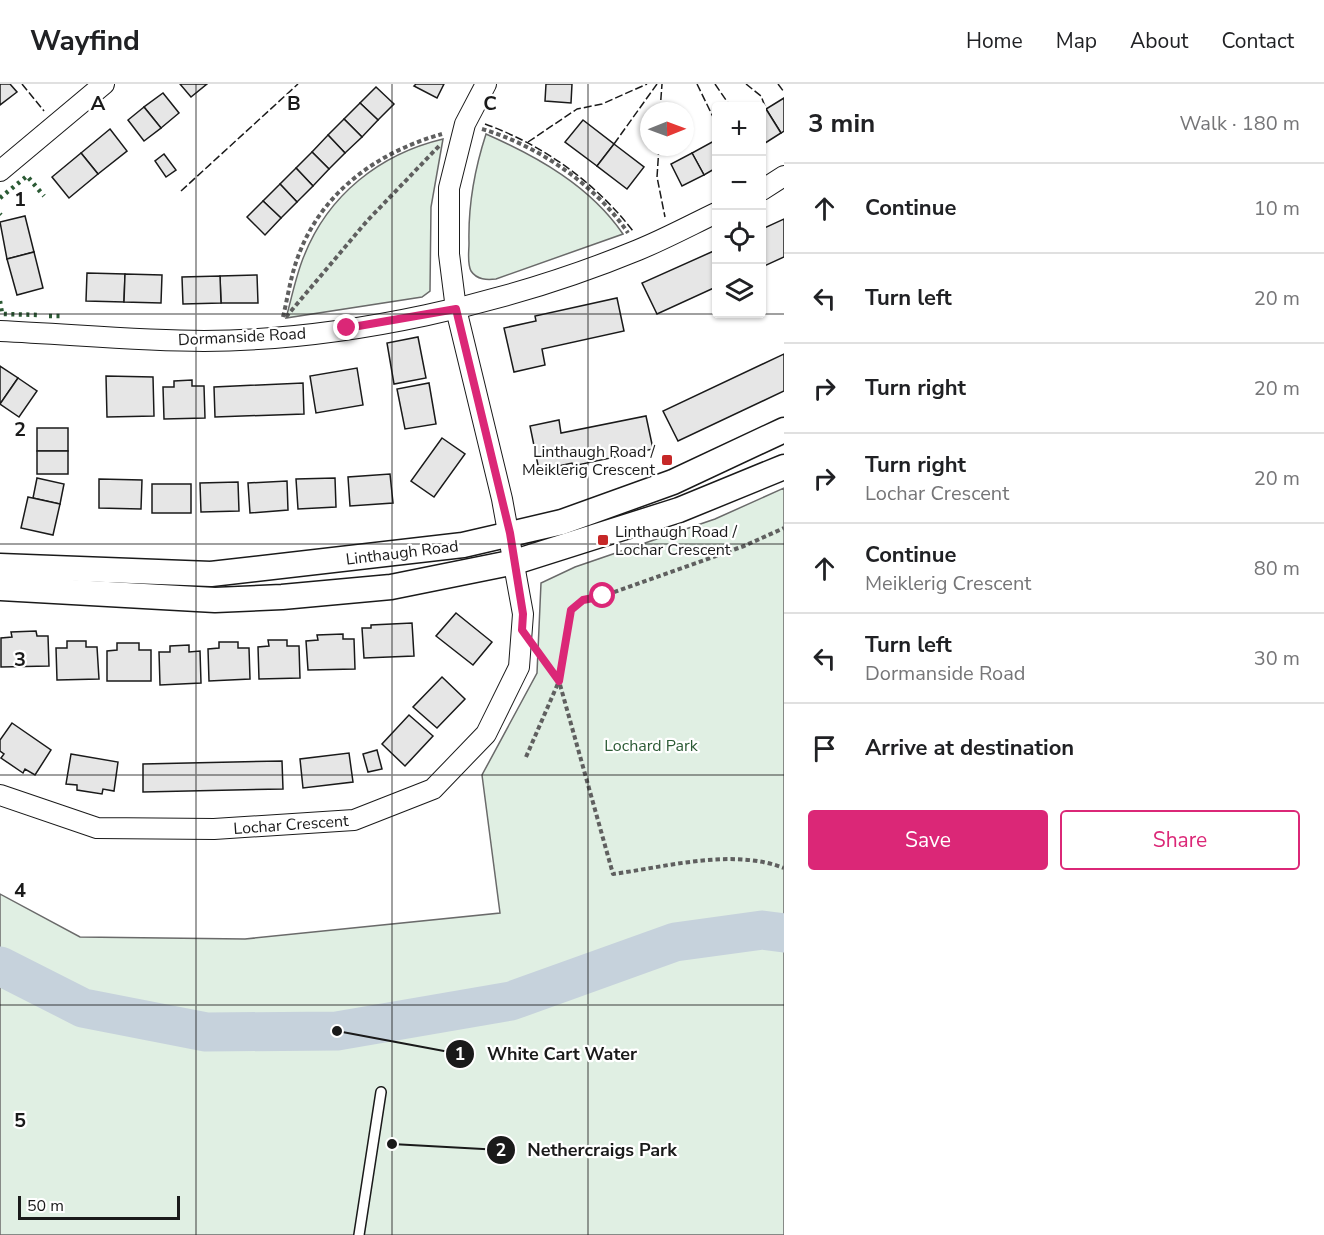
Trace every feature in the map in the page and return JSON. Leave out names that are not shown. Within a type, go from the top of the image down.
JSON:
[{"type":"street","points":[[0,171],[104,84]]},
{"type":"street","name":"Lochar Crescent","points":[[0,795],[97,828],[214,829],[354,820],[433,789],[486,734],[519,667],[523,614],[510,533],[456,309],[449,254],[449,188],[465,124],[486,84]]},
{"type":"street","points":[[766,187],[784,176]]},
{"type":"street","name":"Dormanside Road","points":[[0,331],[204,341],[336,329],[456,309],[549,282],[639,250],[712,215]]},
{"type":"street","name":"Linthaugh Road","points":[[0,566],[211,574],[463,545],[562,522],[673,482],[784,430]]},
{"type":"street","name":"Linthaugh Road","points":[[0,588],[215,600],[282,597],[392,587],[515,562],[679,510],[784,467]]},
{"type":"lane","points":[[359,1235],[381,1092]]},
{"type":"path","points":[[482,129],[532,150],[569,173],[620,221]]},
{"type":"path","points":[[447,137],[368,220],[282,322],[298,255],[313,224],[333,198],[356,175],[384,156],[414,142],[453,131]]},
{"type":"path","points":[[526,757],[559,681],[571,610],[583,600],[603,596],[744,546],[784,528]]},
{"type":"path","points":[[522,630],[559,681],[613,874],[707,861],[765,861],[784,868]]},
{"type":"green space","points":[[486,134],[543,163],[579,187],[610,217],[623,234],[496,279],[476,276],[471,271],[469,261],[470,215],[475,175]]},
{"type":"green space","points":[[443,139],[431,207],[430,291],[422,297],[286,318],[296,278],[314,234],[342,196],[359,180],[398,155]]},
{"type":"green space","name":"Lochard Park","points":[[784,488],[784,1235],[0,1235],[0,894],[80,937],[245,939],[500,913],[482,775],[537,673],[541,583],[575,567],[715,519]]},
{"type":"building","points":[[0,84],[10,84],[17,92],[0,105]]},
{"type":"building","points":[[180,84],[207,84],[191,97]]},
{"type":"building","points":[[416,84],[444,84],[437,98],[414,86]]},
{"type":"building","points":[[546,84],[572,84],[571,103],[545,101]]},
{"type":"building","points":[[376,87],[394,104],[378,120],[360,103]]},
{"type":"building","points":[[163,93],[179,113],[161,128],[144,107]]},
{"type":"building","points":[[784,98],[784,131],[781,133],[766,109]]},
{"type":"building","points":[[360,103],[378,120],[362,137],[344,119]]},
{"type":"building","points":[[144,107],[161,128],[144,141],[128,120]]},
{"type":"building","points":[[766,109],[781,133],[766,142]]},
{"type":"building","points":[[344,119],[362,137],[345,153],[328,135]]},
{"type":"building","points":[[583,120],[614,144],[597,166],[565,142]]},
{"type":"building","points":[[110,129],[127,151],[98,174],[81,153]]},
{"type":"building","points":[[328,135],[345,153],[329,169],[312,152]]},
{"type":"building","points":[[712,142],[712,170],[704,175],[694,156],[694,152]]},
{"type":"building","points":[[614,144],[644,167],[627,189],[597,166]]},
{"type":"building","points":[[312,152],[329,169],[313,186],[296,168]]},
{"type":"building","points":[[81,153],[98,174],[69,198],[52,177]]},
{"type":"building","points":[[164,154],[176,170],[166,177],[155,161]]},
{"type":"building","points":[[686,156],[694,156],[704,175],[682,186],[671,164]]},
{"type":"building","points":[[296,168],[313,186],[297,202],[280,184]]},
{"type":"building","points":[[280,184],[297,202],[281,218],[263,201]]},
{"type":"building","points":[[263,201],[281,218],[265,235],[247,217]]},
{"type":"building","points":[[25,216],[34,252],[7,259],[0,222]]},
{"type":"building","points":[[784,219],[784,257],[766,265],[766,264],[766,227]]},
{"type":"building","points":[[34,252],[43,288],[17,295],[7,259]]},
{"type":"building","points":[[712,252],[712,289],[657,314],[642,283]]},
{"type":"building","points":[[87,273],[125,274],[124,302],[86,301]]},
{"type":"building","points":[[125,274],[162,275],[161,303],[124,302]]},
{"type":"building","points":[[257,275],[258,303],[221,303],[220,276]]},
{"type":"building","points":[[220,276],[221,303],[183,304],[182,277]]},
{"type":"building","points":[[617,298],[624,331],[542,349],[545,365],[514,372],[504,328],[536,321],[535,316]]},
{"type":"building","points":[[418,337],[426,378],[394,384],[387,343]]},
{"type":"building","points":[[784,354],[784,391],[678,441],[663,411]]},
{"type":"building","points":[[0,366],[18,378],[0,404]]},
{"type":"building","points":[[357,368],[363,405],[316,413],[310,376]]},
{"type":"building","points":[[106,376],[153,377],[154,416],[107,417]]},
{"type":"building","points":[[18,378],[37,391],[19,417],[0,404]]},
{"type":"building","points":[[192,380],[192,386],[204,386],[205,418],[164,419],[163,387],[174,387],[174,381]]},
{"type":"building","points":[[303,383],[304,414],[215,417],[214,387]]},
{"type":"building","points":[[429,383],[436,424],[405,429],[397,389]]},
{"type":"building","points":[[646,416],[653,449],[573,466],[572,463],[539,470],[530,426],[559,420],[561,433]]},
{"type":"building","points":[[37,428],[68,428],[68,451],[37,451]]},
{"type":"building","points":[[442,438],[465,454],[434,497],[411,481]]},
{"type":"building","points":[[37,451],[68,451],[68,474],[37,474]]},
{"type":"building","points":[[390,474],[393,503],[350,506],[348,477]]},
{"type":"building","points":[[37,478],[64,484],[60,504],[33,498]]},
{"type":"building","points":[[335,478],[336,507],[298,509],[296,479]]},
{"type":"building","points":[[99,479],[142,480],[141,509],[99,508]]},
{"type":"building","points":[[287,481],[288,510],[250,513],[248,483]]},
{"type":"building","points":[[238,482],[239,511],[201,512],[200,483]]},
{"type":"building","points":[[152,484],[191,484],[191,513],[152,513]]},
{"type":"building","points":[[28,497],[60,504],[53,535],[21,528]]},
{"type":"building","points":[[456,613],[492,642],[473,665],[436,636]]},
{"type":"building","points":[[412,623],[414,656],[364,658],[362,628],[371,628],[371,625]]},
{"type":"building","points":[[36,631],[37,636],[48,636],[49,666],[1,667],[1,638],[12,637],[11,632]]},
{"type":"building","points":[[343,634],[343,639],[354,639],[355,669],[308,670],[306,641],[318,640],[317,635]]},
{"type":"building","points":[[268,640],[287,640],[287,646],[299,646],[300,678],[259,679],[258,647],[269,646]]},
{"type":"building","points":[[67,641],[86,641],[86,647],[97,647],[99,679],[57,680],[56,648],[67,648]]},
{"type":"building","points":[[219,642],[238,642],[238,648],[249,648],[250,679],[209,681],[208,649],[219,648]]},
{"type":"building","points":[[117,643],[139,643],[139,650],[151,650],[151,681],[107,681],[107,651],[117,650]]},
{"type":"building","points":[[189,645],[189,652],[200,651],[201,683],[160,685],[159,652],[170,652],[170,646]]},
{"type":"building","points":[[442,677],[465,699],[437,728],[413,707]]},
{"type":"building","points":[[409,715],[433,736],[405,766],[382,744]]},
{"type":"building","points":[[12,723],[51,750],[35,775],[25,769],[23,773],[1,758],[4,754],[0,751],[0,740]]},
{"type":"building","points":[[377,750],[382,769],[368,772],[363,754]]},
{"type":"building","points":[[349,753],[353,782],[303,788],[300,759]]},
{"type":"building","points":[[71,754],[118,762],[114,791],[103,789],[102,794],[77,790],[77,785],[66,784]]},
{"type":"building","points":[[282,761],[283,789],[143,792],[143,764]]},
{"type":"waterway","points":[[0,966],[83,1008],[206,1032],[337,1031],[511,1001],[675,942],[762,930],[784,933]]},
{"type":"hedge","points":[[0,198],[27,176],[44,196]]},
{"type":"hedge","points":[[0,301],[2,314],[41,315]]},
{"type":"hedge","points":[[49,316],[64,316]]},
{"type":"fence","points":[[22,84],[44,111]]},
{"type":"fence","points":[[181,191],[298,84]]},
{"type":"fence","points":[[528,142],[577,109],[602,104],[647,84]]},
{"type":"fence","points":[[614,144],[657,84]]},
{"type":"fence","points":[[661,102],[662,84]]},
{"type":"fence","points":[[697,84],[712,115]]},
{"type":"fence","points":[[715,84],[727,102]]},
{"type":"fence","points":[[746,84],[761,96],[763,102]]},
{"type":"fence","points":[[778,84],[784,92]]},
{"type":"fence","points":[[485,124],[527,143],[566,167],[602,197],[633,231]]},
{"type":"fence","points":[[658,156],[657,177],[665,217]]},
{"type":"place","name":"Linthaugh Road / Meiklerig Crescent","points":[[667,460]]},
{"type":"place","name":"Linthaugh Road / Lochar Crescent","points":[[603,540]]},
{"type":"place","name":"White Cart Water","points":[[337,1031]]},
{"type":"place","name":"Nethercraigs Park","points":[[392,1144]]},
{"type":"route","points":[[347,328],[456,309],[510,533],[523,614],[522,630],[559,681],[571,610],[583,600],[603,596]]}]
